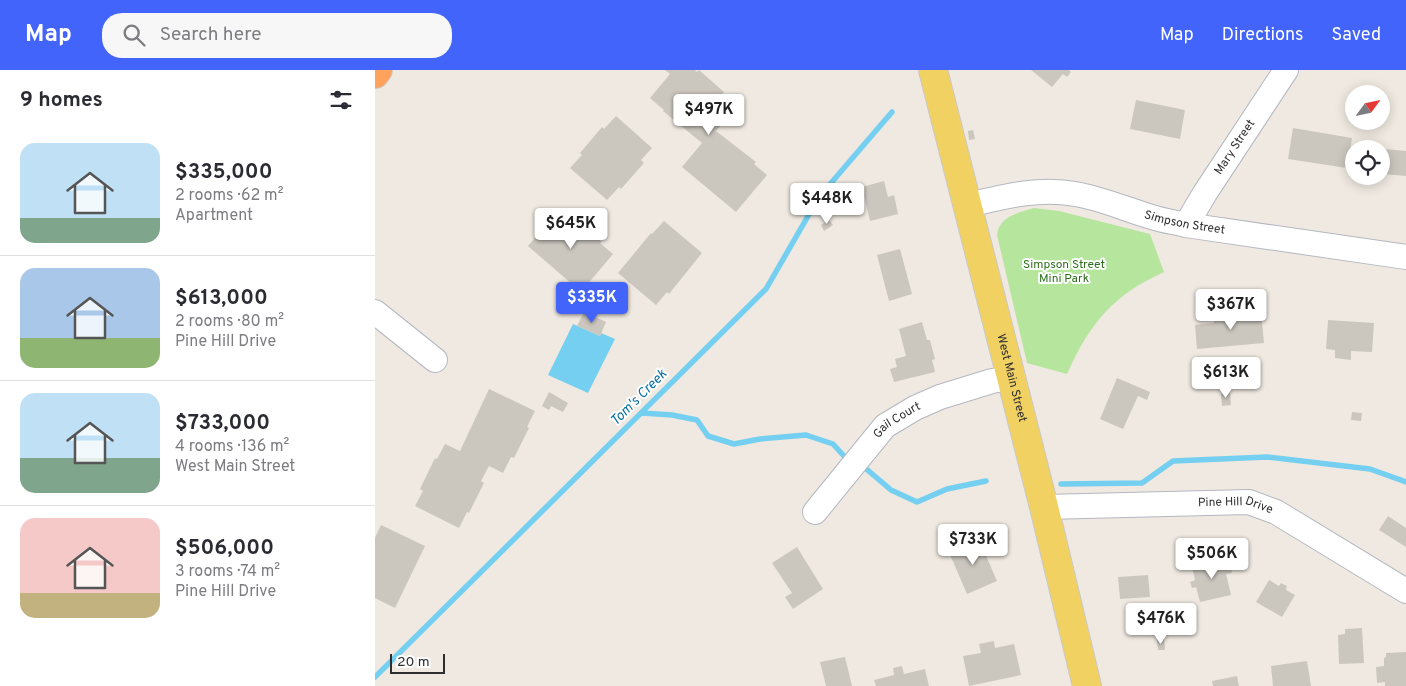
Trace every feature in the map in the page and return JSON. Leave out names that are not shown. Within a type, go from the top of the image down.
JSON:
[{"type":"highway","points":[[375,74],[378,70]]},
{"type":"main road","name":"West Main Street","points":[[933,70],[1044,506],[1087,686]]},
{"type":"street","name":"Mary Street","points":[[1186,225],[1286,70]]},
{"type":"street","name":"Simpson Street","points":[[968,205],[1005,196],[1035,192],[1075,194],[1154,218],[1186,225],[1406,257]]},
{"type":"street","points":[[375,312],[435,360]]},
{"type":"street","name":"Gail Court","points":[[815,512],[885,426],[915,408],[940,397],[1011,378]]},
{"type":"street","name":"Pine Hill Drive","points":[[1044,506],[1249,502],[1276,512],[1406,591]]},
{"type":"green space","name":"Simpson Street Mini Park","points":[[1034,208],[1059,211],[1150,234],[1164,272],[1131,290],[1105,313],[1094,325],[1067,374],[1027,363],[997,235],[1001,223],[1005,219]]},
{"type":"water","points":[[573,324],[600,336],[601,333],[615,339],[588,393],[548,375]]},
{"type":"building","points":[[665,70],[695,70],[697,72],[699,70],[724,92],[722,94],[737,106],[716,131],[756,162],[754,164],[767,175],[736,212],[682,167],[702,143],[650,98],[670,74]]},
{"type":"building","points":[[1031,70],[1069,70],[1071,72],[1067,77],[1063,74],[1052,87]]},
{"type":"building","points":[[1136,100],[1185,110],[1180,139],[1130,129]]},
{"type":"building","points":[[616,116],[652,148],[641,160],[644,163],[621,189],[619,187],[607,200],[570,168],[602,127],[604,129]]},
{"type":"building","points":[[1293,128],[1352,138],[1352,140],[1345,140],[1345,168],[1288,159]]},
{"type":"building","points":[[973,130],[975,139],[969,140],[968,131]]},
{"type":"building","points":[[1390,149],[1406,151],[1406,176],[1390,175]]},
{"type":"building","points":[[884,181],[888,197],[894,195],[898,214],[870,221],[862,187]]},
{"type":"building","points":[[560,209],[575,219],[613,254],[581,292],[528,246]]},
{"type":"building","points":[[829,220],[833,225],[824,231],[821,225]]},
{"type":"building","points":[[664,221],[702,253],[669,294],[667,292],[656,305],[618,273],[651,233]]},
{"type":"building","points":[[900,249],[912,294],[889,301],[877,255]]},
{"type":"building","points":[[584,312],[606,322],[600,336],[577,326]]},
{"type":"building","points":[[1261,312],[1264,343],[1197,349],[1195,325],[1214,323],[1213,316]]},
{"type":"building","points":[[1328,320],[1374,323],[1372,352],[1351,351],[1351,360],[1335,358],[1335,350],[1326,349]]},
{"type":"building","points":[[922,322],[927,340],[930,340],[935,359],[932,360],[935,372],[894,382],[890,369],[897,367],[895,359],[906,356],[899,329]]},
{"type":"building","points":[[1117,378],[1150,392],[1147,400],[1138,396],[1123,429],[1100,419]]},
{"type":"building","points":[[489,389],[535,411],[514,458],[511,457],[503,473],[489,466],[481,481],[484,483],[459,528],[415,506],[423,491],[420,489],[435,458],[437,459],[445,444],[460,451]]},
{"type":"building","points":[[549,392],[568,403],[563,412],[551,406],[549,410],[542,406]]},
{"type":"building","points":[[1230,393],[1231,405],[1222,406],[1221,394]]},
{"type":"building","points":[[1352,412],[1362,413],[1361,421],[1351,420]]},
{"type":"building","points":[[1388,516],[1406,528],[1406,547],[1379,530]]},
{"type":"building","points":[[381,525],[425,546],[395,608],[375,598],[375,538]]},
{"type":"building","points":[[978,537],[997,581],[967,594],[948,550]]},
{"type":"building","points":[[797,547],[823,589],[793,609],[785,597],[792,593],[772,563]]},
{"type":"building","points":[[1229,559],[1232,573],[1226,574],[1231,595],[1200,602],[1196,587],[1192,588],[1190,582],[1195,580],[1192,567]]},
{"type":"building","points":[[1148,575],[1150,597],[1120,599],[1118,577]]},
{"type":"building","points":[[1269,580],[1279,586],[1281,583],[1287,586],[1286,590],[1295,595],[1282,617],[1256,602]]},
{"type":"building","points":[[1362,628],[1364,663],[1339,664],[1338,635],[1345,634],[1345,629]]},
{"type":"building","points":[[1164,639],[1165,650],[1158,650],[1157,640]]},
{"type":"building","points":[[994,641],[995,648],[1014,644],[1021,675],[969,686],[963,656],[981,653],[979,644]]},
{"type":"building","points":[[1406,652],[1406,686],[1385,686],[1385,682],[1377,683],[1376,667],[1384,666],[1386,653]]},
{"type":"building","points":[[845,657],[852,686],[826,686],[820,662]]},
{"type":"building","points":[[1307,661],[1311,686],[1273,686],[1271,666]]},
{"type":"building","points":[[902,666],[904,674],[925,669],[929,686],[876,686],[874,680],[894,675],[893,668]]},
{"type":"building","points":[[1237,676],[1239,686],[1213,686],[1212,681]]},
{"type":"waterway","name":"Tom's Creek","points":[[375,677],[766,289],[819,197],[892,112]]},
{"type":"waterway","points":[[642,413],[672,415],[697,420],[708,436],[734,444],[760,439],[806,435],[833,444],[844,456]]},
{"type":"waterway","points":[[1061,484],[1142,483],[1173,461],[1267,457],[1370,469],[1406,482]]},
{"type":"waterway","points":[[864,467],[891,490],[917,502],[947,489],[986,481]]}]
